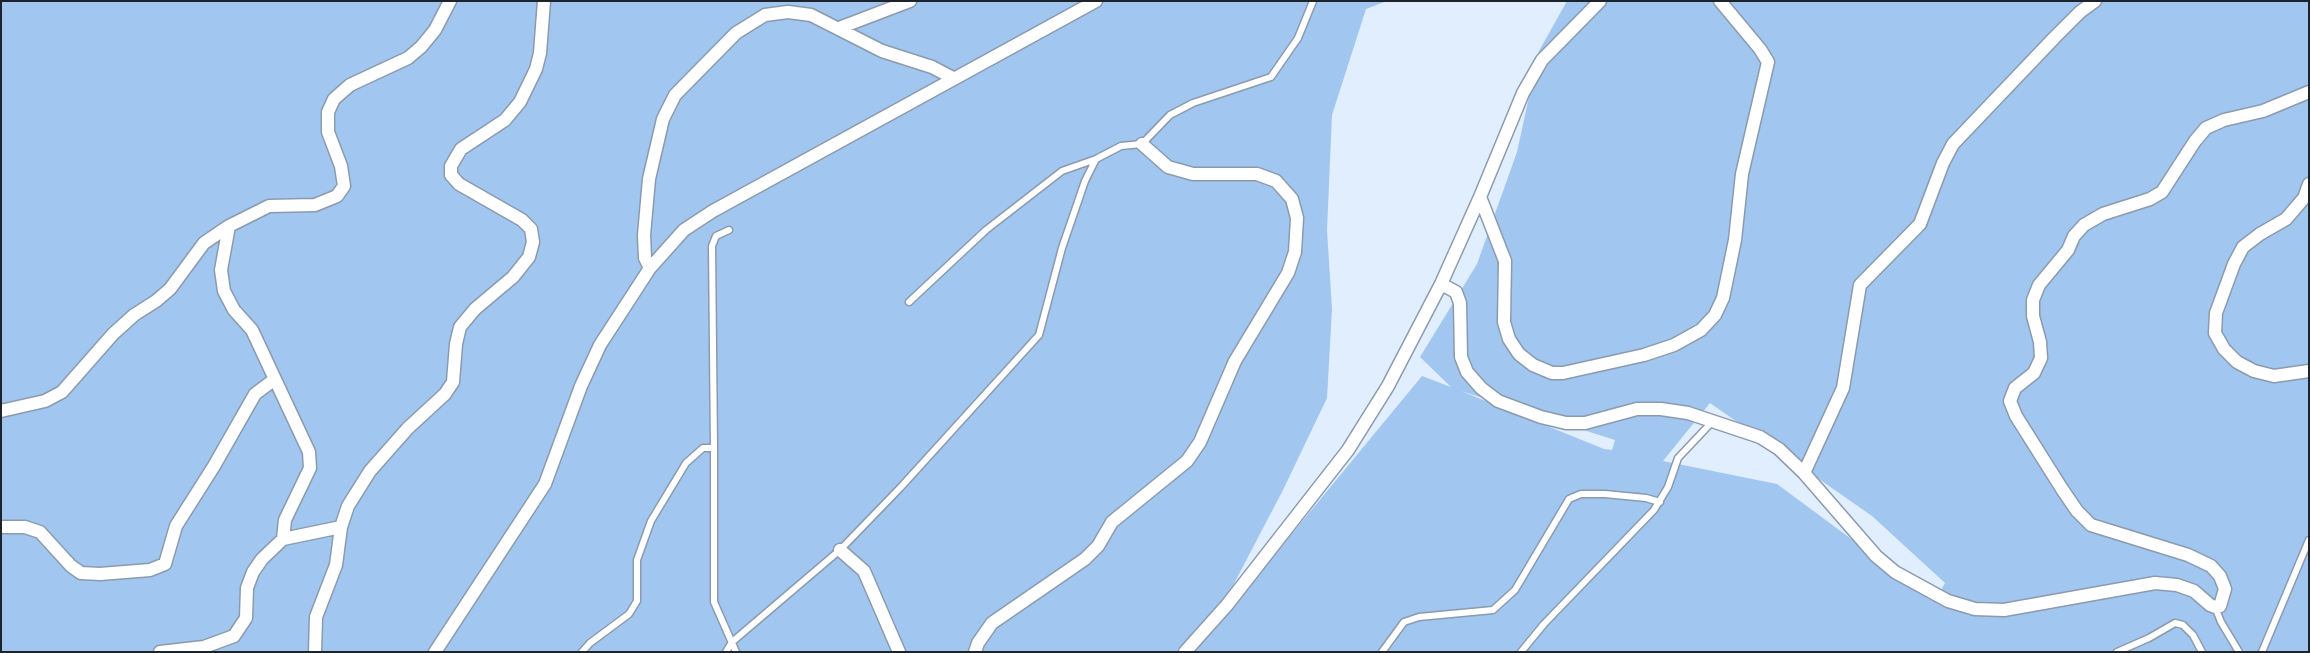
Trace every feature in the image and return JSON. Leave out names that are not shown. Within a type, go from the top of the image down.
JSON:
[{"type":"street","points":[[1,411],[45,401],[62,392],[113,334],[134,315],[156,301],[170,288],[204,243],[229,226],[269,206],[315,205],[337,196],[344,186],[341,166],[328,132],[328,112],[334,99],[350,85],[408,58],[422,47],[435,30],[450,1]]},
{"type":"street","points":[[315,652],[316,617],[336,565],[341,528],[348,506],[370,472],[408,428],[445,394],[453,382],[456,344],[460,327],[475,309],[513,277],[529,257],[533,242],[531,229],[522,220],[458,184],[452,175],[451,166],[461,149],[505,120],[520,102],[536,69],[540,53],[545,12],[544,1]]},
{"type":"street","points":[[839,28],[910,1]]},
{"type":"street","points":[[435,652],[545,484],[581,386],[600,345],[650,268],[684,230],[713,211],[1096,1]]},
{"type":"street","points":[[1184,652],[1227,606],[1348,450],[1388,386],[1440,284],[1480,197],[1523,93],[1542,60],[1600,1]]},
{"type":"street","points":[[1480,197],[1505,261],[1504,322],[1509,339],[1519,354],[1533,365],[1552,372],[1563,373],[1644,355],[1674,345],[1701,330],[1715,316],[1723,298],[1735,240],[1742,174],[1768,62],[1760,49],[1720,1]]},
{"type":"street","points":[[1804,473],[1843,388],[1860,285],[1920,224],[1943,163],[1953,144],[2055,37],[2080,12],[2095,1]]},
{"type":"street","points":[[650,268],[644,258],[644,235],[649,179],[663,119],[675,95],[736,32],[765,15],[788,12],[811,15],[882,51],[932,67],[953,78]]},
{"type":"street","points":[[1440,284],[1456,292],[1460,304],[1461,357],[1467,372],[1481,388],[1498,401],[1541,417],[1566,422],[1586,422],[1637,410],[1661,409],[1714,420],[1760,437],[1779,449],[1804,473],[1876,556],[1888,567],[1916,585],[1948,601],[1975,609],[2004,610],[2155,583],[2177,585],[2194,591],[2210,606],[2220,606],[2225,589],[2220,576],[2211,566],[2188,555],[2091,525],[2072,504],[2016,416],[2010,401],[2015,388],[2034,373],[2041,358],[2040,342],[2033,316],[2033,300],[2039,285],[2068,250],[2074,236],[2084,226],[2103,214],[2150,199],[2162,192],[2195,141],[2206,128],[2224,120],[2263,111],[2309,92]]},
{"type":"street","points":[[976,652],[978,643],[992,623],[1085,559],[1098,546],[1112,522],[1187,461],[1200,442],[1235,361],[1291,266],[1298,233],[1297,218],[1292,199],[1276,182],[1257,174],[1193,174],[1168,167],[1142,144]]},
{"type":"street","points":[[2309,184],[2304,198],[2286,219],[2260,234],[2243,248],[2234,264],[2216,313],[2215,333],[2224,349],[2237,362],[2254,371],[2274,376],[2309,371]]},
{"type":"street","points":[[229,226],[221,270],[224,291],[234,310],[252,330],[309,452],[310,468],[285,520],[283,539]]},
{"type":"street","points":[[1,528],[25,527],[40,532],[71,566],[81,573],[100,574],[150,570],[165,564],[176,526],[214,466],[255,394],[275,379]]},
{"type":"street","points":[[160,652],[204,647],[234,636],[246,618],[247,588],[253,572],[262,559],[283,539],[341,528]]},
{"type":"street","points":[[840,550],[864,571],[899,652]]},
{"type":"lane","points":[[909,302],[986,230],[1062,171],[1096,159],[1121,146],[1142,144],[1170,115],[1193,103],[1271,77],[1298,38],[1313,1]]},
{"type":"lane","points":[[726,652],[732,642],[840,550],[900,488],[1039,335],[1062,248],[1085,181],[1096,159]]},
{"type":"lane","points":[[728,230],[716,236],[712,246],[714,602],[736,652]]},
{"type":"lane","points":[[1521,652],[1544,624],[1660,502],[1668,488],[1678,458],[1714,420]]},
{"type":"lane","points":[[582,652],[590,643],[629,614],[637,601],[638,560],[651,521],[686,463],[703,448],[714,448]]},
{"type":"lane","points":[[1382,652],[1404,622],[1419,617],[1493,610],[1515,590],[1569,499],[1581,494],[1605,494],[1646,498],[1660,502]]},
{"type":"lane","points":[[2262,652],[2309,540]]},
{"type":"lane","points":[[2215,607],[2221,622],[2239,652]]},
{"type":"lane","points":[[2117,652],[2149,638],[2175,623],[2183,625],[2193,635],[2202,652]]},
{"type":"shaded area","points":[[1,1],[1387,1],[1366,9],[1332,115],[1327,230],[1332,309],[1327,398],[1283,490],[1205,639],[1422,376],[1451,387],[1420,357],[1477,264],[1517,152],[1539,51],[1567,1],[2309,1],[2309,652],[1,652]],"holes":[[[1461,391],[1615,440],[1612,450],[1604,449]],[[1710,403],[1872,516],[1945,583],[1935,601],[1777,484],[1663,461]]]}]
